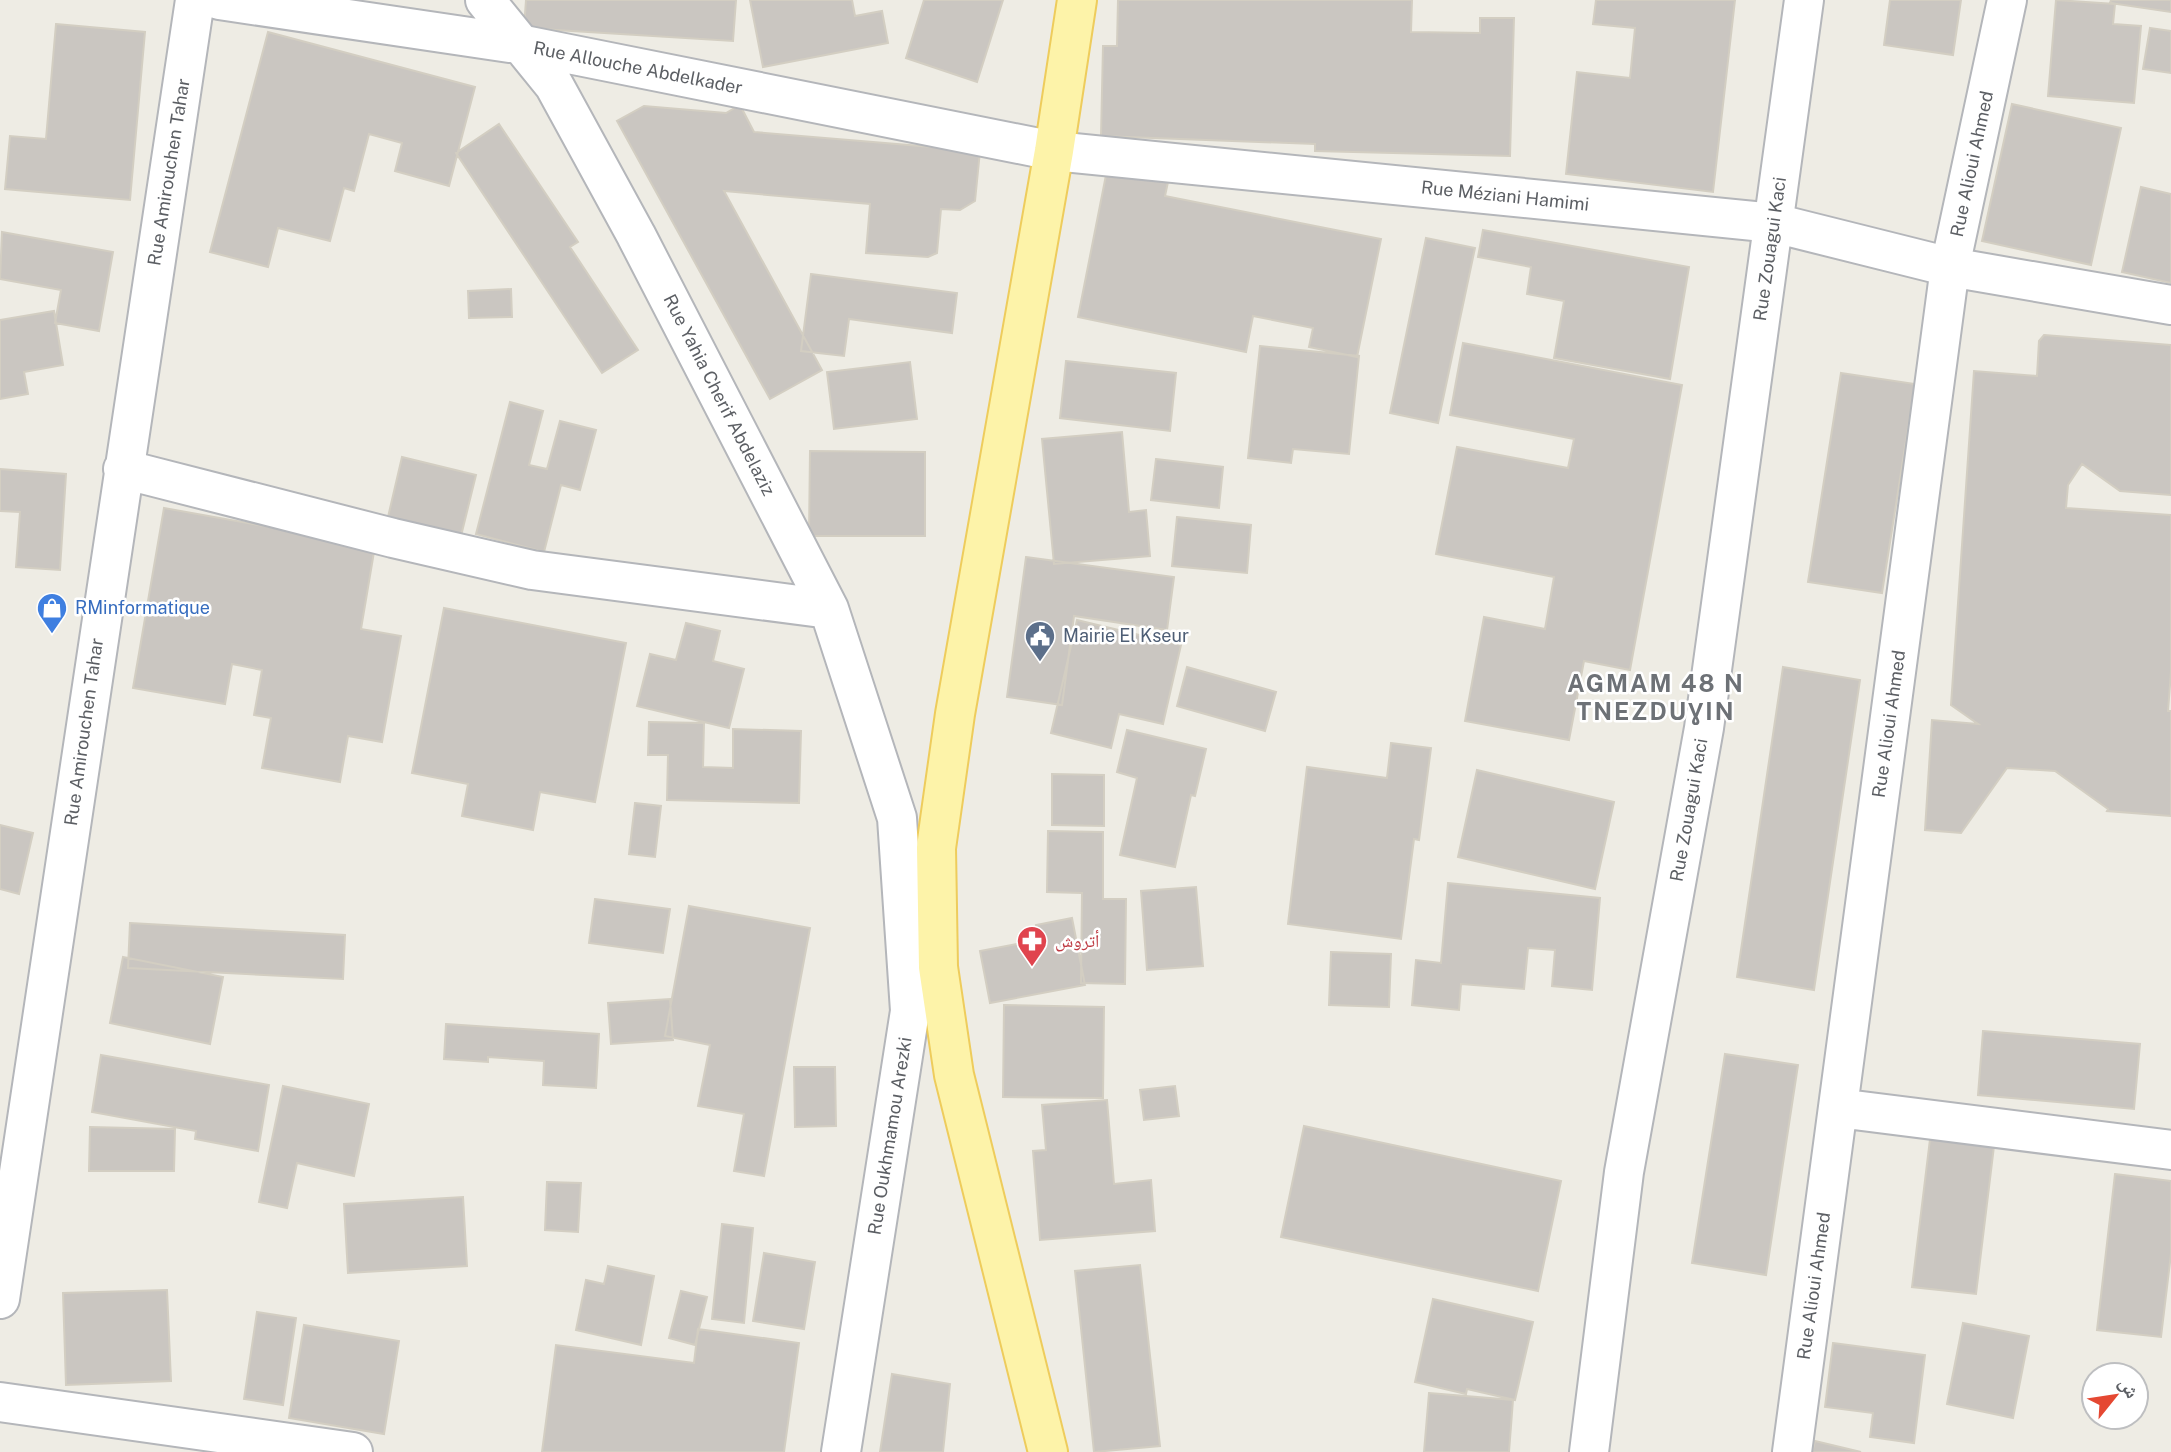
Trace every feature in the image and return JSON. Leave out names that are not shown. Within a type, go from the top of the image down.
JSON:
[{"type":"main road","points":[[1048,1452],[954,1074],[938,967],[936,848],[955,714],[1054,151],[1077,0]]},
{"type":"street","name":"Rue Amirouchen Tahar","points":[[0,1299],[195,0]]},
{"type":"street","name":"Rue Allouche Abdelkader","points":[[219,0],[524,45],[1054,151]]},
{"type":"street","name":"Rue Yahia Cherif Abdelaziz","points":[[485,0],[554,85],[636,235],[829,609],[897,818]]},
{"type":"street","name":"Rue Zouagui Kaci","points":[[1589,1452],[1625,1172],[1704,728],[1804,0]]},
{"type":"street","name":"Rue Alioui Ahmed","points":[[1792,1452],[1950,267],[2007,0]]},
{"type":"street","name":"Rue Méziani Hamimi","points":[[1054,151],[1774,223],[1950,267],[2171,305]]},
{"type":"street","points":[[123,469],[532,570],[829,609]]},
{"type":"street","name":"Rue Oukhmamou Arezki","points":[[841,1452],[910,1011],[897,818]]},
{"type":"street","points":[[1838,1108],[2171,1150]]},
{"type":"street","points":[[0,1402],[353,1452]]},
{"type":"building","points":[[526,0],[736,0],[733,41],[524,28]]},
{"type":"building","points":[[750,0],[852,0],[855,16],[882,11],[888,43],[763,67]]},
{"type":"building","points":[[924,0],[1003,0],[977,82],[906,58]]},
{"type":"building","points":[[1118,0],[1412,0],[1411,32],[1480,33],[1480,18],[1514,18],[1510,156],[1315,151],[1315,144],[1101,136],[1103,46],[1117,46]]},
{"type":"building","points":[[1596,0],[1735,0],[1713,192],[1566,174],[1577,72],[1630,78],[1635,28],[1593,24]]},
{"type":"building","points":[[1890,0],[1961,0],[1953,55],[1884,45]]},
{"type":"building","points":[[2056,0],[2115,4],[2113,24],[2141,26],[2134,103],[2048,96]]},
{"type":"building","points":[[2111,0],[2171,0],[2171,12],[2110,3]]},
{"type":"building","points":[[56,24],[145,32],[130,200],[5,189],[10,136],[46,139]]},
{"type":"building","points":[[2150,28],[2171,31],[2171,73],[2143,69]]},
{"type":"building","points":[[268,32],[475,87],[449,186],[395,171],[402,143],[369,134],[354,191],[344,188],[330,241],[278,228],[268,267],[210,252]]},
{"type":"building","points":[[2012,104],[2121,128],[2091,265],[1982,241]]},
{"type":"building","points":[[740,105],[754,132],[980,151],[975,201],[960,210],[941,209],[937,253],[928,257],[866,253],[870,204],[724,191],[822,370],[770,399],[617,121],[644,106],[726,113]]},
{"type":"building","points":[[499,124],[578,242],[570,247],[638,350],[602,373],[456,153]]},
{"type":"building","points":[[1107,170],[1168,182],[1165,196],[1381,239],[1357,357],[1309,347],[1313,328],[1253,316],[1246,352],[1078,317]]},
{"type":"building","points":[[2141,187],[2171,194],[2171,283],[2122,272]]},
{"type":"building","points":[[1483,230],[1689,267],[1670,379],[1554,358],[1564,301],[1527,294],[1531,267],[1478,257]]},
{"type":"building","points":[[2,232],[113,252],[99,331],[55,323],[61,290],[0,279]]},
{"type":"building","points":[[1426,238],[1475,248],[1438,423],[1390,413]]},
{"type":"building","points":[[811,274],[957,293],[952,333],[849,319],[844,356],[801,351]]},
{"type":"building","points":[[511,289],[512,317],[469,318],[468,291]]},
{"type":"building","points":[[54,311],[63,365],[24,372],[28,394],[0,399],[0,320]]},
{"type":"building","points":[[2044,335],[2171,345],[2171,495],[2120,491],[2082,464],[2068,485],[2066,508],[2171,515],[2171,672],[2168,711],[2171,711],[2171,816],[2107,811],[2108,809],[2055,771],[2007,768],[1961,833],[1925,830],[1932,720],[1978,724],[1951,705],[1974,371],[2037,376],[2039,341]]},
{"type":"building","points":[[1463,343],[1682,385],[1630,670],[1584,661],[1569,740],[1465,721],[1484,617],[1545,629],[1554,577],[1436,554],[1457,447],[1568,468],[1574,439],[1450,415]]},
{"type":"building","points":[[1260,346],[1359,356],[1349,454],[1293,449],[1291,463],[1248,458]]},
{"type":"building","points":[[1066,361],[1176,373],[1170,431],[1060,418]]},
{"type":"building","points":[[910,362],[917,419],[834,429],[827,372]]},
{"type":"building","points":[[1841,373],[1915,384],[1882,593],[1808,582]]},
{"type":"building","points":[[510,402],[543,411],[529,465],[547,469],[560,421],[596,430],[580,490],[561,485],[544,552],[476,534]]},
{"type":"building","points":[[1122,432],[1129,512],[1146,510],[1150,556],[1054,564],[1042,439]]},
{"type":"building","points":[[810,451],[925,452],[925,536],[809,536]]},
{"type":"building","points":[[402,457],[476,475],[461,536],[388,517]]},
{"type":"building","points":[[1156,459],[1223,467],[1219,508],[1151,500]]},
{"type":"building","points":[[0,469],[66,474],[60,570],[16,567],[20,512],[0,511]]},
{"type":"building","points":[[164,508],[375,546],[361,629],[401,636],[382,742],[348,736],[340,782],[262,768],[271,718],[254,715],[262,670],[232,664],[225,704],[133,688]]},
{"type":"building","points":[[1177,517],[1251,525],[1247,573],[1172,566]]},
{"type":"building","name":"Mairie El Kseur","points":[[1026,557],[1174,577],[1167,630],[1074,616],[1062,705],[1007,697]]},
{"type":"building","points":[[444,608],[626,643],[595,802],[540,792],[533,830],[462,816],[468,784],[412,773]]},
{"type":"building","points":[[1077,620],[1181,645],[1163,724],[1119,714],[1111,748],[1051,733]]},
{"type":"building","points":[[686,623],[720,631],[713,661],[744,669],[729,728],[637,706],[650,654],[676,660]]},
{"type":"building","points":[[1187,667],[1276,692],[1265,731],[1177,706]]},
{"type":"building","points":[[1783,667],[1860,680],[1814,990],[1737,977]]},
{"type":"building","points":[[649,722],[704,723],[703,767],[733,768],[733,729],[801,731],[799,803],[667,800],[668,755],[648,755]]},
{"type":"building","points":[[1127,730],[1206,749],[1195,796],[1191,795],[1175,867],[1120,855],[1137,778],[1117,772]]},
{"type":"building","points":[[1391,743],[1431,748],[1419,840],[1414,839],[1401,939],[1288,924],[1307,767],[1387,778]]},
{"type":"building","points":[[1477,770],[1614,802],[1595,889],[1458,857]]},
{"type":"building","points":[[1052,774],[1104,775],[1104,826],[1052,825]]},
{"type":"building","points":[[635,803],[661,806],[655,857],[629,854]]},
{"type":"building","points":[[0,825],[33,833],[19,894],[0,889]]},
{"type":"building","points":[[1048,831],[1103,832],[1103,899],[1126,899],[1125,984],[1081,983],[1082,893],[1047,892]]},
{"type":"building","points":[[1448,883],[1600,898],[1592,990],[1552,986],[1555,950],[1528,948],[1524,989],[1461,984],[1459,1010],[1412,1005],[1416,960],[1441,963]]},
{"type":"building","points":[[1196,887],[1203,966],[1147,970],[1141,891]]},
{"type":"building","points":[[595,899],[670,909],[663,953],[589,943]]},
{"type":"building","points":[[689,906],[810,928],[764,1176],[734,1171],[744,1114],[698,1106],[710,1045],[665,1036]]},
{"type":"building","name":"أتروش","points":[[1072,918],[1085,985],[990,1003],[980,951],[1038,940],[1036,925]]},
{"type":"building","points":[[130,923],[345,935],[343,979],[128,968]]},
{"type":"building","points":[[1331,952],[1391,954],[1389,1007],[1329,1005]]},
{"type":"building","points":[[123,957],[223,977],[210,1044],[110,1023]]},
{"type":"building","points":[[670,999],[673,1040],[611,1044],[608,1003]]},
{"type":"building","points":[[1004,1005],[1104,1007],[1103,1098],[1003,1097]]},
{"type":"building","points":[[446,1024],[599,1034],[596,1088],[543,1085],[544,1061],[488,1057],[488,1062],[444,1059]]},
{"type":"building","points":[[1983,1031],[2140,1044],[2134,1109],[1978,1095]]},
{"type":"building","points":[[1725,1054],[1798,1065],[1766,1275],[1692,1263]]},
{"type":"building","points":[[101,1055],[269,1085],[258,1151],[195,1139],[196,1131],[92,1112]]},
{"type":"building","points":[[794,1067],[835,1067],[836,1126],[795,1127]]},
{"type":"building","points":[[283,1086],[369,1104],[354,1176],[297,1163],[287,1208],[259,1202]]},
{"type":"building","points":[[1175,1086],[1179,1116],[1144,1120],[1140,1090]]},
{"type":"building","points":[[1107,1100],[1114,1184],[1151,1180],[1155,1231],[1040,1240],[1033,1151],[1046,1150],[1042,1105]]},
{"type":"building","points":[[1304,1126],[1561,1181],[1538,1291],[1281,1237]]},
{"type":"building","points":[[90,1127],[175,1129],[174,1171],[89,1171]]},
{"type":"building","points":[[1931,1131],[1995,1138],[1976,1294],[1912,1287]]},
{"type":"building","points":[[2115,1174],[2171,1181],[2171,1254],[2161,1337],[2097,1330]]},
{"type":"building","points":[[547,1182],[581,1183],[578,1232],[545,1230]]},
{"type":"building","points":[[463,1197],[467,1266],[348,1273],[344,1204]]},
{"type":"building","points":[[722,1224],[753,1228],[744,1323],[712,1319]]},
{"type":"building","points":[[764,1253],[815,1262],[804,1329],[753,1321]]},
{"type":"building","points":[[1140,1265],[1160,1446],[1094,1452],[1075,1271]]},
{"type":"building","points":[[608,1266],[654,1276],[641,1345],[576,1330],[586,1280],[604,1284]]},
{"type":"building","points":[[167,1290],[171,1381],[66,1385],[63,1293]]},
{"type":"building","points":[[681,1291],[707,1297],[695,1345],[669,1338]]},
{"type":"building","points":[[1433,1299],[1533,1322],[1515,1400],[1467,1389],[1466,1394],[1415,1382]]},
{"type":"building","points":[[257,1312],[296,1318],[283,1405],[244,1399]]},
{"type":"building","points":[[1963,1323],[2029,1336],[2013,1418],[1947,1404]]},
{"type":"building","points":[[304,1325],[399,1341],[384,1434],[289,1418]]},
{"type":"building","points":[[698,1329],[799,1343],[784,1452],[542,1452],[556,1345],[694,1363]]},
{"type":"building","points":[[1833,1343],[1925,1355],[1914,1443],[1870,1437],[1873,1413],[1825,1407]]},
{"type":"building","points":[[892,1374],[950,1384],[943,1452],[880,1452]]},
{"type":"building","points":[[1429,1393],[1513,1400],[1509,1452],[1424,1452]]},
{"type":"building","points":[[1815,1441],[1861,1452],[1812,1452]]},
{"type":"place","name":"RMinformatique","points":[[52,635]]},
{"type":"place","name":"Mairie El Kseur","points":[[1040,663]]},
{"type":"place","name":"أتروش","points":[[1032,968]]},
{"type":"district","name":"AGMAM 48 N TNEZDUƔIN","points":[[1656,698]]}]
